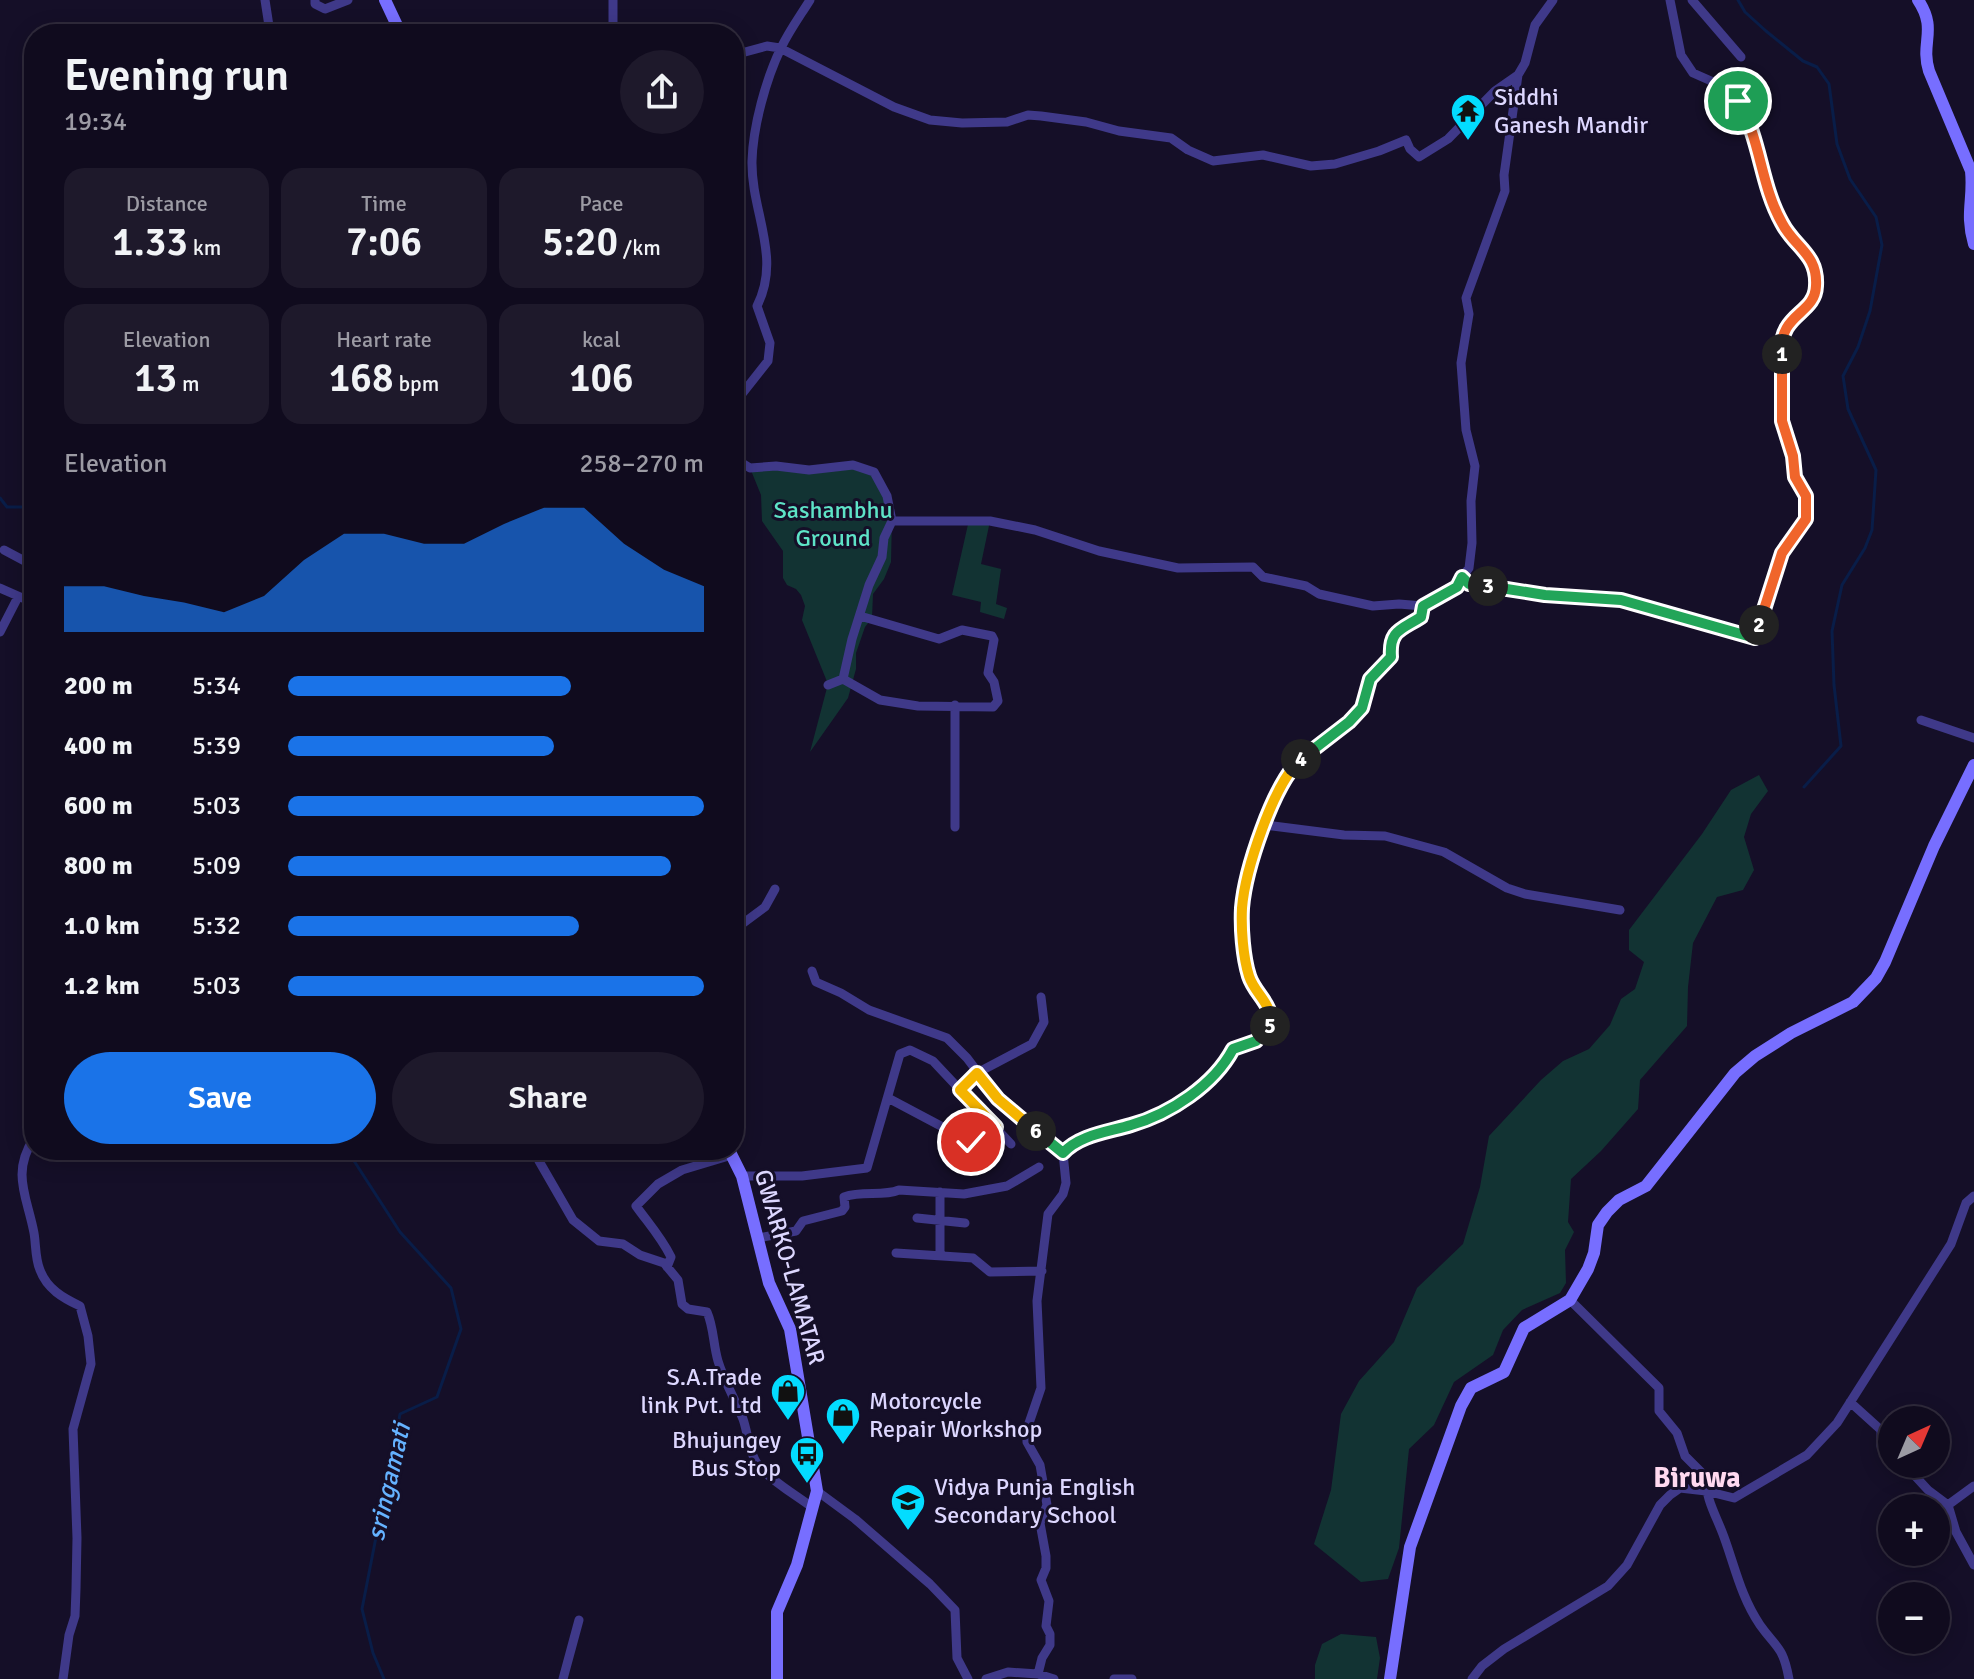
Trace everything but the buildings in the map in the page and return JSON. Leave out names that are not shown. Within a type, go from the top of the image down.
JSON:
[{"type":"main road","points":[[385,0],[396,24]]},
{"type":"main road","points":[[1918,0],[1926,12],[1930,27],[1926,53],[1929,71],[1971,171],[1973,182],[1968,215],[1974,244]]},
{"type":"main road","points":[[1390,1679],[1410,1547],[1461,1406],[1471,1388],[1504,1372],[1524,1328],[1570,1300],[1588,1269],[1598,1225],[1607,1212],[1619,1200],[1646,1186],[1735,1073],[1791,1033],[1853,1002],[1876,978],[1934,846],[1974,765]]},
{"type":"main road","name":"GWARKO-LAMATAR","points":[[734,1160],[742,1176],[769,1283],[790,1329],[817,1491],[797,1565],[777,1612],[777,1679]]},
{"type":"street","points":[[265,0],[269,24]]},
{"type":"street","points":[[315,0],[315,4],[325,9],[348,0]]},
{"type":"street","points":[[613,0],[613,24]]},
{"type":"street","points":[[744,391],[768,361],[770,343],[757,306],[764,292],[767,244],[752,164],[758,116],[780,48],[810,0]]},
{"type":"street","points":[[892,521],[990,521],[1035,530],[1101,552],[1178,568],[1253,567],[1263,577],[1373,606],[1423,606],[1457,587],[1469,568],[1475,466],[1466,430],[1461,363],[1469,314],[1466,298],[1505,191],[1504,175],[1518,75],[1525,63],[1535,25],[1553,0]]},
{"type":"street","points":[[1692,0],[1741,57]]},
{"type":"street","points":[[1462,577],[1474,585],[1634,603],[1755,638],[1782,553],[1806,519],[1806,496],[1795,477],[1793,456],[1782,421],[1784,380],[1781,344],[1786,325],[1811,302],[1816,290],[1816,268],[1811,257],[1795,245],[1781,222],[1764,180],[1756,139],[1738,101],[1727,88],[1693,73],[1681,55],[1672,1]]},
{"type":"street","points":[[744,52],[767,46],[780,48],[894,107],[930,120],[1007,122],[1028,115],[1041,116],[1171,138],[1213,161],[1263,155],[1311,166],[1335,164],[1406,140],[1419,157],[1448,139],[1495,91],[1518,75]]},
{"type":"street","points":[[744,464],[750,468],[776,466],[809,470],[853,465],[874,472],[887,496],[892,521],[852,639],[843,679]]},
{"type":"street","points":[[4,550],[24,561]]},
{"type":"street","points":[[0,588],[24,598]]},
{"type":"street","points":[[2,627],[18,597]]},
{"type":"street","points":[[1063,1153],[1087,1137],[1164,1114],[1224,1067],[1233,1049],[1256,1041],[1269,1029],[1272,1013],[1249,978],[1242,910],[1249,870],[1265,825],[1283,781],[1296,764],[1362,708],[1370,679],[1391,657],[1394,635],[1421,617],[1423,606]]},
{"type":"street","points":[[843,679],[880,700],[918,706],[993,707],[998,701],[994,682],[988,673],[994,640],[992,636],[962,630],[939,639],[860,616]]},
{"type":"street","points":[[828,685],[843,679]]},
{"type":"street","points":[[955,705],[955,827]]},
{"type":"street","points":[[1921,720],[1974,738]]},
{"type":"street","points":[[1265,825],[1344,835],[1385,836],[1444,852],[1507,888],[1525,894],[1620,910]]},
{"type":"street","points":[[744,923],[765,907],[775,889]]},
{"type":"street","points":[[812,971],[816,982],[869,1010],[947,1038],[1004,1105],[1063,1153],[1066,1183],[1063,1194],[1048,1214],[1037,1301],[1041,1388],[1027,1429],[1027,1442],[1040,1465],[1047,1505],[1040,1523],[1046,1556],[1046,1568],[1041,1580],[1049,1601],[1046,1626],[1050,1645],[1042,1658],[1038,1674]]},
{"type":"street","points":[[960,1090],[977,1073],[1032,1044],[1044,1022],[1041,997]]},
{"type":"street","points":[[742,1176],[802,1176],[867,1168],[900,1054],[910,1050],[933,1061],[1011,1144]]},
{"type":"street","points":[[888,1098],[971,1142],[983,1142],[996,1127]]},
{"type":"street","points":[[24,1157],[20,1181],[40,1270],[58,1295],[80,1306],[91,1364],[73,1429],[77,1515],[75,1616],[63,1679]]},
{"type":"street","points":[[539,1160],[573,1220],[599,1241],[623,1244],[640,1255],[664,1263],[679,1282],[682,1304],[688,1309],[707,1312],[723,1378],[743,1419],[756,1462],[770,1479],[779,1482],[813,1508]]},
{"type":"street","points":[[667,1267],[671,1257],[657,1231],[636,1206],[658,1184],[682,1170],[710,1160]]},
{"type":"street","points":[[758,1238],[796,1231],[803,1221],[842,1211],[845,1207],[844,1197],[861,1192],[891,1193],[899,1190],[964,1194],[1007,1186],[1039,1167]]},
{"type":"street","points":[[940,1192],[940,1256]]},
{"type":"street","points":[[1472,1679],[1482,1666],[1504,1649],[1608,1586],[1627,1565],[1660,1505],[1680,1488],[1734,1498],[1807,1455],[1837,1423],[1951,1244],[1966,1203],[1974,1196]]},
{"type":"street","points":[[917,1218],[965,1223]]},
{"type":"street","points":[[896,1253],[973,1258],[990,1272],[1042,1271]]},
{"type":"street","points":[[1570,1300],[1659,1388],[1659,1411],[1677,1433],[1685,1456],[1706,1477],[1706,1491],[1742,1592],[1761,1626],[1780,1647],[1789,1679]]},
{"type":"street","points":[[1850,1402],[1878,1427]]},
{"type":"street","points":[[1917,1478],[1933,1494]]},
{"type":"street","points":[[1950,1504],[1974,1486]]},
{"type":"street","points":[[817,1491],[855,1519],[937,1590],[955,1610],[957,1658],[968,1679]]},
{"type":"street","points":[[1950,1512],[1956,1532],[1974,1565]]},
{"type":"street","points":[[563,1679],[579,1620]]},
{"type":"street","points":[[986,1679],[1008,1672],[1038,1674],[1054,1679]]},
{"type":"street","points":[[1114,1679],[1132,1679]]},
{"type":"green space","name":"Sashambhu Ground","points":[[853,465],[874,472],[892,516],[891,562],[873,594],[872,618],[865,627],[856,653],[856,669],[848,698],[810,752],[828,684],[802,620],[805,606],[801,595],[783,578],[783,551],[762,521],[761,495],[750,468]]},
{"type":"green space","points":[[969,520],[990,521],[981,564],[1001,569],[996,604],[1007,608],[1004,619],[980,612],[981,602],[952,595]]},
{"type":"green space","points":[[1759,775],[1768,791],[1751,814],[1744,837],[1754,870],[1743,890],[1717,897],[1693,943],[1687,1026],[1640,1080],[1638,1109],[1571,1179],[1568,1222],[1574,1232],[1565,1250],[1566,1283],[1560,1293],[1522,1310],[1503,1330],[1493,1355],[1454,1382],[1434,1425],[1409,1449],[1399,1548],[1388,1579],[1361,1582],[1314,1544],[1331,1490],[1341,1414],[1359,1381],[1394,1342],[1417,1288],[1463,1244],[1480,1187],[1489,1136],[1541,1080],[1563,1061],[1589,1049],[1610,1025],[1621,999],[1635,989],[1644,962],[1629,950],[1629,930],[1702,834],[1731,790]]},
{"type":"green space","points":[[1341,1634],[1376,1637],[1380,1658],[1377,1679],[1315,1679],[1315,1665],[1322,1644]]},
{"type":"waterway","points":[[1738,0],[1745,12],[1766,31],[1803,61],[1817,67],[1829,84],[1837,144],[1850,179],[1876,217],[1882,245],[1870,311],[1858,347],[1843,376],[1848,409],[1876,470],[1872,530],[1865,548],[1842,585],[1832,631],[1841,746],[1804,787]]},
{"type":"waterway","points":[[0,498],[7,507],[24,507]]},
{"type":"waterway","name":"sringamati","points":[[353,1160],[400,1232],[451,1288],[461,1329],[437,1397],[400,1414],[362,1609],[373,1653],[384,1679]]},
{"type":"place","name":"Siddhi Ganesh Mandir","points":[[1468,142]]},
{"type":"place","name":"S.A.Trade link Pvt. Ltd","points":[[788,1422]]},
{"type":"place","name":"Motorcycle Repair Workshop","points":[[843,1446]]},
{"type":"place","name":"Bhujungey Bus Stop","points":[[807,1485]]},
{"type":"place","name":"Vidya Punja English Secondary School","points":[[908,1532]]},
{"type":"district","name":"Biruwa","points":[[1697,1478]]},
{"type":"route","points":[[971,1142],[983,1142],[996,1127],[960,1090],[977,1073],[998,1099],[1063,1153],[1087,1137],[1164,1114],[1224,1067],[1233,1049],[1256,1041],[1269,1029],[1272,1013],[1249,978],[1242,910],[1249,870],[1277,794],[1296,764],[1362,708],[1370,679],[1391,657],[1394,635],[1421,617],[1423,606],[1446,596],[1457,587],[1462,577],[1469,584],[1534,594],[1621,600],[1755,638],[1782,553],[1806,519],[1806,496],[1795,477],[1793,456],[1782,421],[1784,380],[1781,344],[1786,325],[1811,302],[1816,290],[1816,268],[1811,257],[1795,245],[1781,222],[1764,180],[1756,139],[1738,101]]}]
